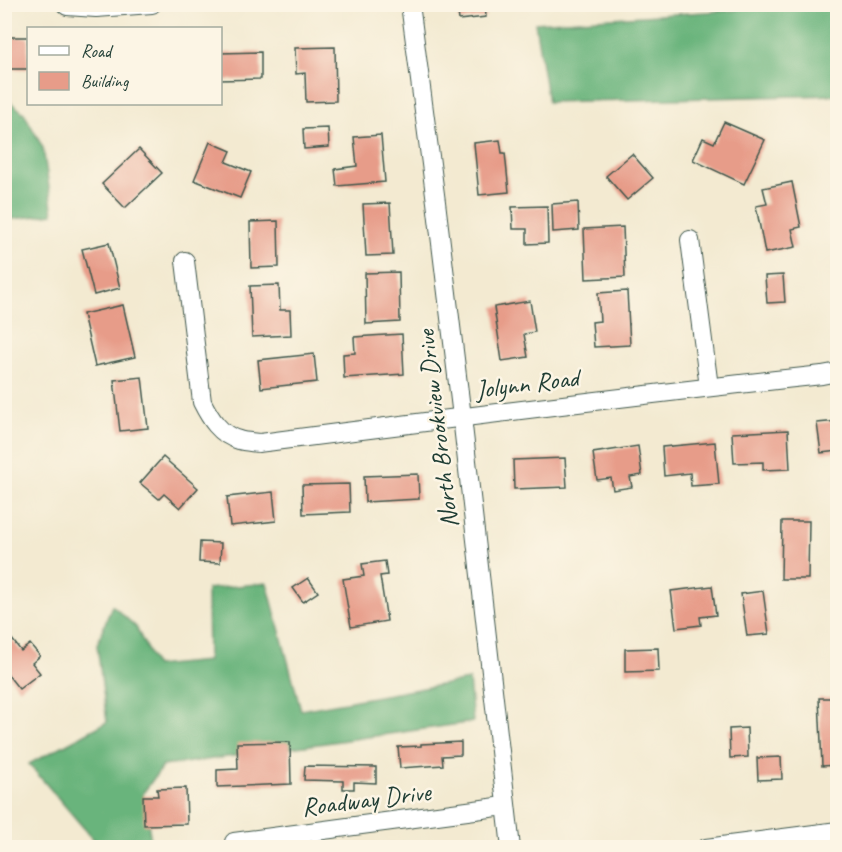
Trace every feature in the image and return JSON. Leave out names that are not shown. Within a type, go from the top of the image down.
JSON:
[{"type":"street","points":[[66,5],[96,8],[152,4]]},
{"type":"street","name":"North Brookview Drive","points":[[410,4],[462,417],[511,848]]},
{"type":"street","points":[[690,240],[709,387]]},
{"type":"street","name":"Jolynn Road","points":[[185,261],[202,402],[211,419],[225,433],[239,440],[259,443],[837,372]]},
{"type":"street","name":"Roadway Drive","points":[[234,842],[506,806]]},
{"type":"street","points":[[706,848],[837,831]]},
{"type":"green space","points":[[741,5],[837,5],[837,95],[548,102],[535,23],[736,10]]},
{"type":"green space","points":[[5,98],[24,113],[43,148],[53,214],[5,220]]},
{"type":"green space","points":[[267,583],[301,710],[469,680],[473,722],[163,766],[143,793],[152,847],[100,847],[29,764],[107,722],[97,645],[112,605],[136,627],[155,666],[208,661],[207,589]]},
{"type":"building","points":[[457,4],[485,4],[486,17],[459,20]]},
{"type":"building","points":[[4,14],[7,14],[7,37],[27,37],[27,69],[7,69],[7,41],[4,41]]},
{"type":"building","points":[[335,47],[336,101],[306,102],[305,73],[296,74],[295,48]]},
{"type":"building","points":[[261,52],[261,79],[222,80],[222,53]]},
{"type":"building","points":[[724,122],[765,140],[744,184],[693,160],[703,138],[714,143]]},
{"type":"building","points":[[328,128],[329,147],[304,149],[303,129]]},
{"type":"building","points":[[381,135],[385,182],[337,186],[335,169],[357,166],[354,137]]},
{"type":"building","points":[[500,140],[502,153],[505,153],[509,192],[479,195],[474,143]]},
{"type":"building","points":[[210,142],[231,151],[226,162],[251,172],[240,198],[194,180]]},
{"type":"building","points":[[139,149],[162,173],[125,208],[102,184]]},
{"type":"building","points":[[632,154],[653,178],[627,200],[606,176]]},
{"type":"building","points":[[792,182],[801,227],[792,229],[796,247],[765,253],[756,206],[767,204],[763,188]]},
{"type":"building","points":[[578,202],[579,230],[553,232],[552,204]]},
{"type":"building","points":[[390,203],[393,255],[366,256],[363,204]]},
{"type":"building","points":[[547,206],[548,243],[527,244],[527,229],[513,229],[512,207]]},
{"type":"building","points":[[278,221],[279,267],[251,268],[250,222]]},
{"type":"building","points":[[623,227],[625,277],[586,279],[584,229]]},
{"type":"building","points":[[109,243],[120,288],[94,295],[82,249]]},
{"type":"building","points":[[399,272],[400,322],[366,324],[365,273]]},
{"type":"building","points":[[783,275],[785,302],[767,303],[765,276]]},
{"type":"building","points":[[279,285],[280,310],[290,310],[291,335],[252,337],[250,286]]},
{"type":"building","points":[[627,291],[630,345],[594,347],[592,322],[600,321],[598,293]]},
{"type":"building","points":[[530,301],[535,332],[524,334],[528,357],[502,361],[494,307]]},
{"type":"building","points":[[123,305],[135,357],[95,366],[83,314]]},
{"type":"building","points":[[402,334],[404,374],[344,378],[343,354],[355,353],[354,337]]},
{"type":"building","points":[[314,354],[317,382],[261,388],[258,360]]},
{"type":"building","points":[[142,377],[148,428],[120,431],[114,380]]},
{"type":"building","points":[[838,421],[838,451],[821,453],[817,423]]},
{"type":"building","points":[[788,430],[790,469],[763,470],[763,462],[734,463],[732,433]]},
{"type":"building","points":[[715,442],[719,484],[691,486],[690,473],[664,476],[662,447]]},
{"type":"building","points":[[638,446],[642,475],[630,477],[632,487],[613,490],[611,478],[597,480],[593,453]]},
{"type":"building","points":[[163,457],[198,488],[180,508],[164,494],[159,499],[140,483]]},
{"type":"building","points":[[565,458],[567,487],[514,489],[513,460]]},
{"type":"building","points":[[418,474],[419,499],[365,502],[364,476]]},
{"type":"building","points":[[349,484],[350,512],[303,514],[302,485]]},
{"type":"building","points":[[273,492],[276,521],[230,526],[227,497]]},
{"type":"building","points":[[782,521],[809,521],[808,579],[781,579]]},
{"type":"building","points":[[200,542],[221,543],[220,563],[199,562]]},
{"type":"building","points":[[385,561],[387,575],[380,576],[387,621],[351,627],[343,579],[364,576],[362,564]]},
{"type":"building","points":[[308,578],[318,592],[303,602],[293,588]]},
{"type":"building","points":[[712,586],[716,615],[700,617],[701,625],[676,628],[671,591]]},
{"type":"building","points":[[763,591],[769,634],[747,636],[741,594]]},
{"type":"building","points":[[11,638],[21,651],[30,644],[40,656],[32,663],[40,673],[19,689],[4,670],[4,643]]},
{"type":"building","points":[[658,648],[659,671],[625,672],[625,649]]},
{"type":"building","points":[[819,698],[834,698],[836,765],[822,766]]},
{"type":"building","points":[[747,728],[748,757],[730,758],[729,729]]},
{"type":"building","points":[[290,742],[291,784],[217,787],[217,770],[238,769],[237,743]]},
{"type":"building","points":[[461,742],[461,755],[442,756],[443,765],[400,768],[398,747]]},
{"type":"building","points":[[781,757],[782,779],[758,780],[757,758]]},
{"type":"building","points":[[305,766],[376,767],[376,783],[354,782],[354,789],[343,789],[343,781],[304,780]]},
{"type":"building","points":[[186,788],[187,824],[144,825],[143,796],[158,796],[157,789]]}]
